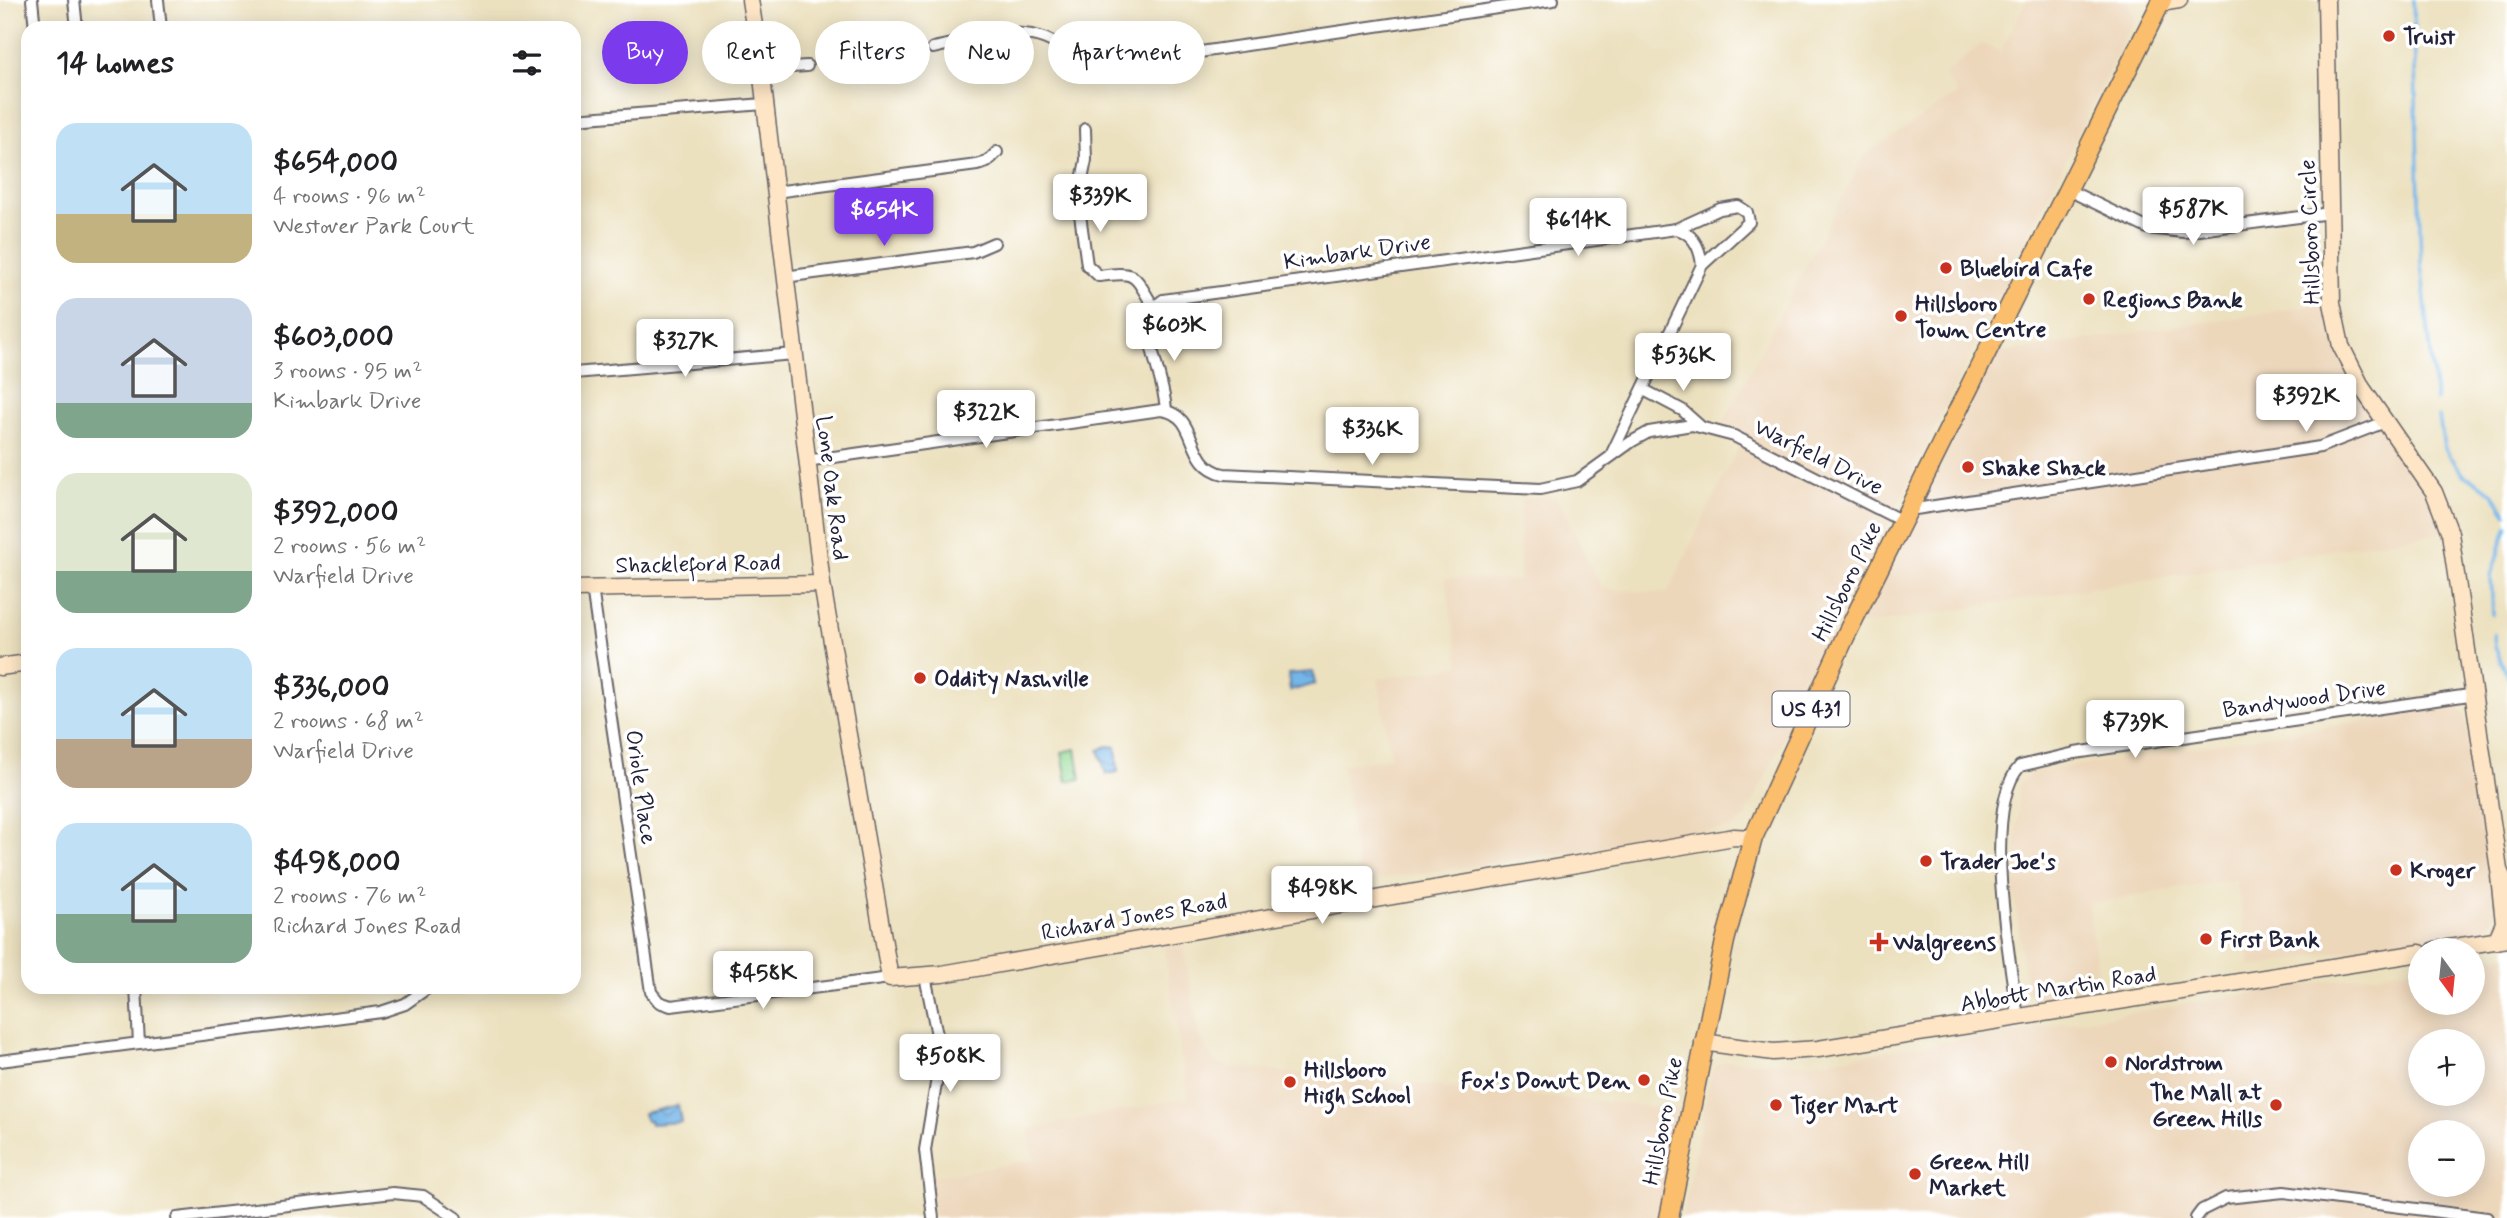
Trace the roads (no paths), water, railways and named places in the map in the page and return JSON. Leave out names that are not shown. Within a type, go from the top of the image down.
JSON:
[{"type":"main road","name":"Hillsboro Pike","points":[[1668,1218],[1725,941],[1753,838],[1846,635],[2159,1]]},
{"type":"street","points":[[32,0],[34,21]]},
{"type":"street","points":[[74,0],[76,21]]},
{"type":"street","points":[[158,0],[160,21]]},
{"type":"street","name":"Lone Oak Road","points":[[750,0],[753,21]]},
{"type":"street","points":[[933,48],[1009,33],[1030,34],[1049,40],[1084,64],[1105,66],[1553,0]]},
{"type":"street","points":[[2159,1],[2179,0]]},
{"type":"street","name":"Hillsboro Circle","points":[[2326,0],[2332,303],[2341,346],[2367,397],[2434,492],[2450,533],[2476,694],[2499,870],[2507,888]]},
{"type":"street","points":[[801,66],[807,66]]},
{"type":"street","name":"Lone Oak Road","points":[[762,84],[822,583],[890,978]]},
{"type":"street","points":[[581,118],[764,104]]},
{"type":"street","points":[[806,461],[1166,411],[1162,379],[1148,330],[1149,313],[1153,306],[1134,276],[1125,272],[1099,276],[1087,265],[1078,200],[1086,160],[1086,130]]},
{"type":"street","points":[[775,192],[977,165],[987,162],[997,152]]},
{"type":"street","points":[[2068,190],[2147,228],[2184,232],[2330,213]]},
{"type":"street","name":"Kimbark Drive","points":[[1153,306],[1163,300],[1182,296],[1675,229],[1727,207],[1738,206],[1747,212],[1749,217],[1746,226],[1702,265],[1610,457]]},
{"type":"street","points":[[1675,229],[1690,236],[1697,246],[1702,265]]},
{"type":"street","points":[[784,277],[973,252],[994,243]]},
{"type":"street","points":[[581,372],[794,354]]},
{"type":"street","points":[[1644,390],[1682,410],[1700,426]]},
{"type":"street","name":"Warfield Drive","points":[[1166,411],[1183,422],[1205,467],[1230,475],[1540,489],[1577,481],[1649,432],[1675,426],[1700,426],[1734,436],[1906,516]]},
{"type":"street","points":[[1906,516],[2320,447],[2385,422]]},
{"type":"street","name":"Shackleford Road","points":[[581,589],[822,583]]},
{"type":"street","name":"Oriole Place","points":[[592,588],[651,992]]},
{"type":"street","points":[[0,667],[21,664]]},
{"type":"street","name":"Bandywood Drive","points":[[2018,1017],[2001,889],[2006,788],[2020,766],[2075,753],[2476,694]]},
{"type":"street","name":"Richard Jones Road","points":[[651,992],[659,1002],[671,1006],[890,978],[925,976],[1563,865],[1733,837],[1753,838]]},
{"type":"street","points":[[2499,870],[2504,923],[2502,940]]},
{"type":"street","name":"Abbott Martin Road","points":[[1703,1042],[1773,1052],[1818,1049],[2408,955]]},
{"type":"street","points":[[925,976],[937,1035],[938,1072],[925,1150],[933,1218]]},
{"type":"street","points":[[136,994],[139,1042]]},
{"type":"street","points":[[0,1061],[381,1012],[405,1004],[419,994]]},
{"type":"street","points":[[2196,1218],[2202,1210],[2226,1198],[2284,1192],[2487,1218]]},
{"type":"street","points":[[177,1218],[393,1193],[423,1196],[456,1218]]},
{"type":"water","points":[[1313,672],[1315,684],[1290,691],[1288,674]]},
{"type":"water","points":[[1107,746],[1116,747],[1118,772],[1106,774],[1099,750]]},
{"type":"water","points":[[678,1105],[681,1122],[651,1124],[650,1120],[646,1121],[644,1113]]},
{"type":"waterway","points":[[2413,0],[2421,264],[2436,400]]},
{"type":"waterway","points":[[2439,417],[2444,447],[2463,474],[2492,492],[2507,514]]},
{"type":"waterway","points":[[2493,615],[2491,576],[2507,526]]},
{"type":"waterway","points":[[2494,634],[2495,647],[2507,675]]},
{"type":"place","name":"Truist","points":[[2389,36]]},
{"type":"place","name":"Bluebird Cafe","points":[[1946,268]]},
{"type":"place","name":"Regions Bank","points":[[2089,299]]},
{"type":"place","name":"Hillsboro Town Centre","points":[[1901,316]]},
{"type":"place","name":"Shake Shack","points":[[1968,467]]},
{"type":"place","name":"Oddity Nashville","points":[[920,678]]},
{"type":"place","name":"Trader Joe's","points":[[1926,861]]},
{"type":"place","name":"Kroger","points":[[2396,870]]},
{"type":"place","name":"First Bank","points":[[2206,939]]},
{"type":"place","name":"Walgreens","points":[[1879,942]]},
{"type":"place","name":"Nordstrom","points":[[2111,1062]]},
{"type":"place","name":"Fox's Donut Den","points":[[1644,1080]]},
{"type":"place","name":"Hillsboro High School","points":[[1290,1082]]},
{"type":"place","name":"Tiger Mart","points":[[1776,1105]]},
{"type":"place","name":"The Mall at Green Hills","points":[[2276,1105]]},
{"type":"place","name":"Green Hill Market","points":[[1915,1174]]}]
